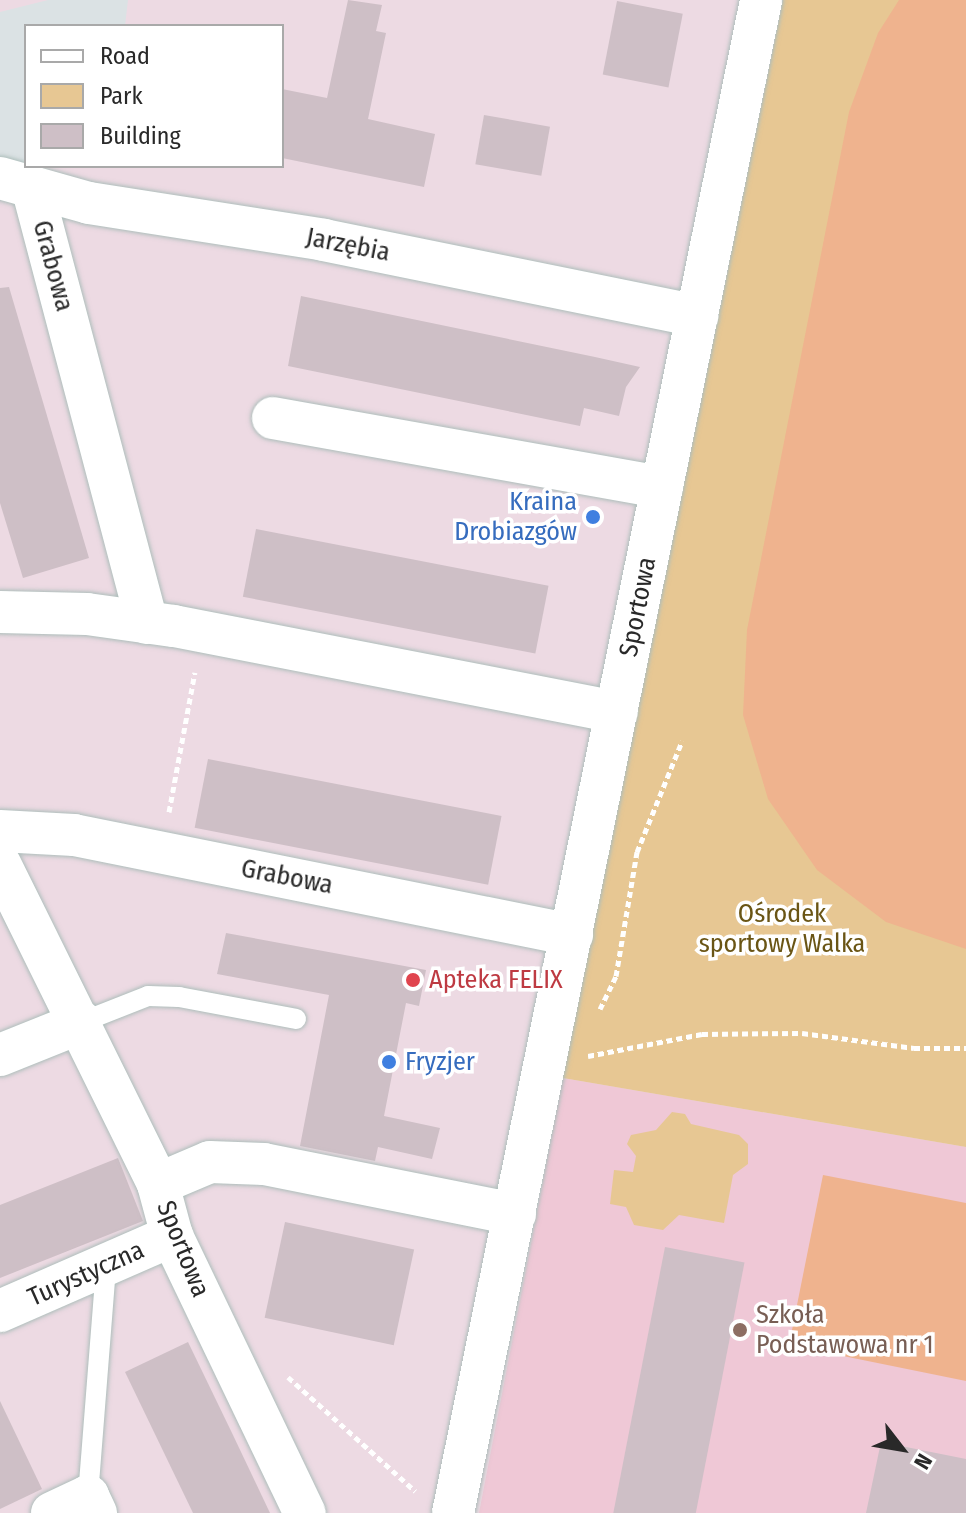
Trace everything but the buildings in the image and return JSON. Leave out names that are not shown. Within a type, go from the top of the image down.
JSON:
[{"type":"street","name":"Sportowa","points":[[453,1513],[761,0]]},
{"type":"street","name":"Jarzębia","points":[[16,182],[89,203],[310,237],[697,316]]},
{"type":"street","name":"Grabowa","points":[[16,182],[147,623]]},
{"type":"street","points":[[273,418],[662,487]]},
{"type":"street","points":[[0,612],[147,623],[617,712]]},
{"type":"street","name":"Grabowa","points":[[0,831],[42,830],[572,935]]},
{"type":"street","points":[[0,864],[82,1022],[158,1184]]},
{"type":"street","points":[[0,1055],[82,1022]]},
{"type":"street","name":"Sportowa","points":[[305,1513],[172,1236],[158,1184],[210,1162],[264,1164],[515,1214]]},
{"type":"street","name":"Turystyczna","points":[[0,1311],[172,1236]]},
{"type":"lane","points":[[82,1022],[148,996],[179,997],[296,1019]]},
{"type":"lane","points":[[78,1507],[106,1265]]},
{"type":"path","points":[[161,852],[202,632]]},
{"type":"path","points":[[592,1019],[613,988],[637,852],[682,741]]},
{"type":"path","points":[[547,1058],[572,1061],[702,1034],[802,1033],[914,1048],[966,1048]]},
{"type":"path","points":[[275,1366],[416,1493]]},
{"type":"shaded area","points":[[48,0],[128,0],[125,24],[24,24],[24,164],[0,161],[0,12]]},
{"type":"shaded area","points":[[899,0],[966,0],[966,949],[886,922],[817,870],[768,799],[743,715],[747,630],[849,112],[878,33]]},
{"type":"shaded area","name":"Szkoła Podstawowa nr 1","points":[[563,1078],[966,1147],[966,1513],[479,1513]]},
{"type":"shaded area","points":[[823,1175],[966,1203],[966,1381],[789,1345]]},
{"type":"green space","name":"Ośrodek sportowy Walka","points":[[783,0],[966,0],[966,1147],[563,1078]]},
{"type":"green space","points":[[672,1112],[685,1114],[691,1124],[739,1135],[748,1144],[748,1164],[733,1175],[724,1223],[679,1215],[663,1230],[634,1225],[626,1207],[610,1204],[614,1170],[633,1172],[636,1156],[627,1144],[631,1135],[656,1130]]},
{"type":"place","name":"Kraina Drobiazgów","points":[[593,517]]},
{"type":"place","name":"Apteka FELIX","points":[[413,980]]},
{"type":"place","name":"Fryzjer","points":[[389,1062]]},
{"type":"place","name":"Szkoła Podstawowa nr 1","points":[[740,1330]]}]
